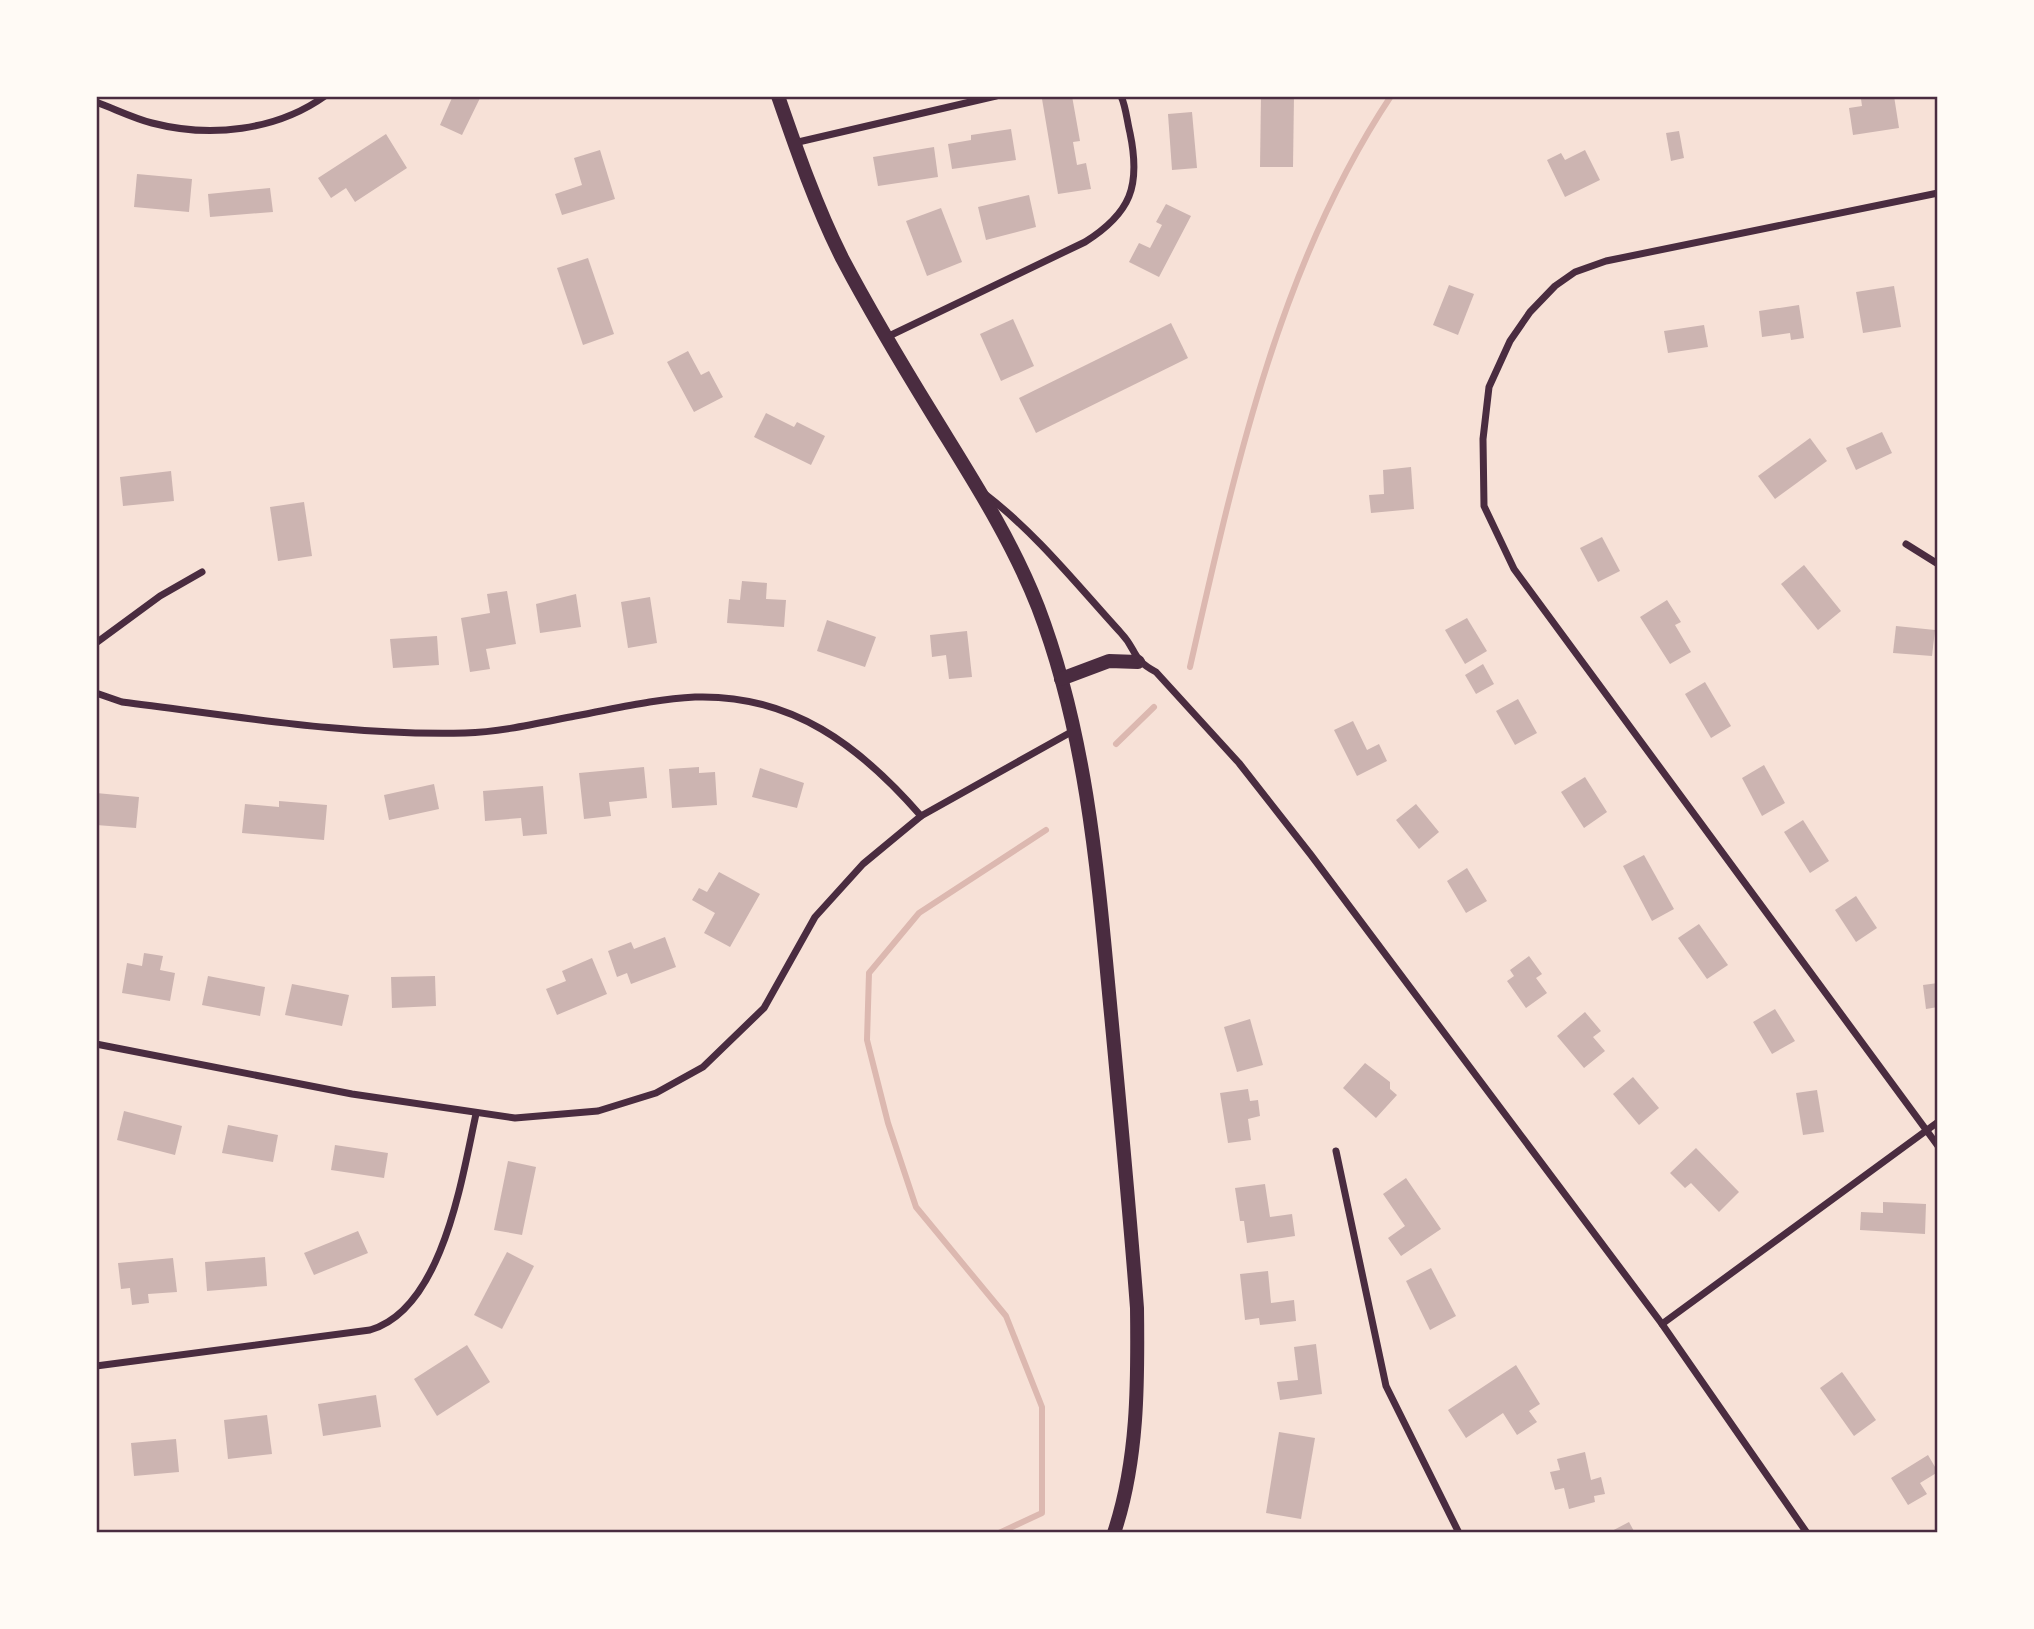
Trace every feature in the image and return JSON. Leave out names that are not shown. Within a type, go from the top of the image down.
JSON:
[{"type":"main road","points":[[778,96],[794,143],[842,258],[981,490],[1037,606],[1061,679],[1074,731],[1097,872],[1137,1308],[1138,1370],[1133,1445],[1114,1533]]},
{"type":"main road","points":[[1061,679],[1110,662],[1138,662]]},
{"type":"street","points":[[96,102],[152,123],[204,131],[235,129],[280,120],[304,111],[325,96]]},
{"type":"street","points":[[794,143],[996,96]]},
{"type":"street","points":[[887,337],[1085,242],[1111,226],[1126,205],[1134,185],[1132,142],[1121,96]]},
{"type":"street","points":[[1938,192],[1606,261],[1575,272],[1555,286],[1530,313],[1510,341],[1489,387],[1483,439],[1484,506],[1514,569],[1938,1146]]},
{"type":"street","points":[[981,490],[1009,512],[1125,637],[1138,662],[1156,672],[1240,763],[1662,1324],[1807,1533]]},
{"type":"street","points":[[1906,544],[1938,564]]},
{"type":"street","points":[[96,643],[160,596],[202,572]]},
{"type":"street","points":[[96,693],[122,702],[374,733],[468,733],[663,700],[697,697],[743,700],[798,717],[828,732],[887,778],[921,816]]},
{"type":"street","points":[[96,1044],[352,1094],[476,1114],[543,1118],[598,1111],[656,1093],[703,1068],[764,1008],[815,917],[863,864],[921,816],[1074,731]]},
{"type":"street","points":[[96,1366],[370,1330],[393,1318],[431,1272],[449,1224],[476,1114]]},
{"type":"street","points":[[1662,1324],[1938,1122]]},
{"type":"street","points":[[1336,1150],[1386,1386],[1459,1533]]},
{"type":"building","points":[[447,96],[481,96],[462,135],[440,125],[452,98]]},
{"type":"building","points":[[1072,96],[1080,141],[1073,142],[1077,165],[1086,163],[1091,189],[1058,194],[1042,99]]},
{"type":"building","points":[[1261,96],[1294,96],[1293,167],[1260,167]]},
{"type":"building","points":[[1894,96],[1899,128],[1853,135],[1849,108],[1862,106],[1861,99]]},
{"type":"building","points":[[1192,112],[1197,168],[1172,170],[1168,114]]},
{"type":"building","points":[[1011,129],[1016,160],[952,169],[948,144],[971,140],[971,135]]},
{"type":"building","points":[[1679,131],[1684,158],[1671,161],[1666,133]]},
{"type":"building","points":[[386,134],[407,168],[355,202],[346,188],[331,198],[318,178]]},
{"type":"building","points":[[934,147],[938,177],[878,186],[873,157]]},
{"type":"building","points":[[600,150],[615,199],[562,215],[555,194],[582,185],[574,158]]},
{"type":"building","points":[[1585,150],[1600,180],[1565,197],[1547,160],[1561,153],[1565,160]]},
{"type":"building","points":[[137,174],[192,179],[189,212],[134,207]]},
{"type":"building","points":[[270,188],[273,212],[210,217],[208,194]]},
{"type":"building","points":[[1029,195],[1036,227],[986,240],[978,207]]},
{"type":"building","points":[[1166,204],[1191,216],[1159,277],[1129,262],[1139,243],[1150,248],[1162,225],[1156,222]]},
{"type":"building","points":[[941,208],[962,262],[927,276],[906,221]]},
{"type":"building","points":[[588,258],[614,334],[583,345],[557,268]]},
{"type":"building","points":[[1449,285],[1474,294],[1458,335],[1433,325]]},
{"type":"building","points":[[1894,286],[1901,327],[1863,333],[1856,292]]},
{"type":"building","points":[[1799,305],[1804,338],[1791,340],[1790,333],[1762,337],[1759,311]]},
{"type":"building","points":[[1013,319],[1034,366],[1001,381],[980,334]]},
{"type":"building","points":[[1171,323],[1188,358],[1036,433],[1019,398]]},
{"type":"building","points":[[1704,325],[1708,347],[1668,353],[1664,331]]},
{"type":"building","points":[[688,351],[701,375],[709,371],[723,397],[694,412],[667,362]]},
{"type":"building","points":[[766,413],[794,427],[797,422],[825,436],[811,465],[754,437]]},
{"type":"building","points":[[1882,432],[1892,453],[1856,470],[1846,448]]},
{"type":"building","points":[[1810,438],[1827,461],[1775,499],[1758,476]]},
{"type":"building","points":[[1411,467],[1414,509],[1371,513],[1369,495],[1384,494],[1383,470]]},
{"type":"building","points":[[171,471],[174,501],[123,506],[120,477]]},
{"type":"building","points":[[304,502],[312,556],[278,561],[270,507]]},
{"type":"building","points":[[1602,537],[1620,571],[1598,582],[1580,548]]},
{"type":"building","points":[[1804,565],[1841,611],[1818,630],[1781,584]]},
{"type":"building","points":[[742,581],[767,583],[766,599],[786,600],[784,627],[727,623],[729,599],[740,600]]},
{"type":"building","points":[[507,591],[516,644],[486,649],[490,669],[470,672],[461,618],[490,613],[487,594]]},
{"type":"building","points":[[576,594],[581,627],[540,633],[536,604]]},
{"type":"building","points":[[650,597],[657,643],[628,648],[621,602]]},
{"type":"building","points":[[1667,600],[1681,622],[1675,625],[1691,652],[1670,664],[1640,617]]},
{"type":"building","points":[[1467,618],[1487,651],[1465,664],[1445,630]]},
{"type":"building","points":[[827,620],[876,637],[865,667],[817,651]]},
{"type":"building","points":[[1896,626],[1935,630],[1932,656],[1893,653]]},
{"type":"building","points":[[967,631],[972,677],[949,679],[946,655],[932,657],[930,635]]},
{"type":"building","points":[[437,636],[439,665],[393,668],[390,639]]},
{"type":"building","points":[[1483,664],[1494,684],[1476,694],[1465,675]]},
{"type":"building","points":[[1705,682],[1731,726],[1711,738],[1685,694]]},
{"type":"building","points":[[1518,699],[1537,733],[1515,745],[1496,711]]},
{"type":"building","points":[[1353,721],[1367,750],[1379,744],[1387,761],[1357,776],[1334,730]]},
{"type":"building","points":[[1764,765],[1785,803],[1762,816],[1742,778]]},
{"type":"building","points":[[644,767],[647,798],[609,802],[611,816],[584,819],[579,773]]},
{"type":"building","points":[[699,767],[699,773],[715,772],[717,805],[672,808],[669,769]]},
{"type":"building","points":[[760,768],[804,783],[797,808],[752,797]]},
{"type":"building","points":[[1585,777],[1607,812],[1584,828],[1561,792]]},
{"type":"building","points":[[434,784],[439,809],[389,820],[384,795]]},
{"type":"building","points":[[543,786],[547,834],[523,836],[521,818],[485,821],[483,791]]},
{"type":"building","points":[[96,793],[139,797],[136,828],[96,825]]},
{"type":"building","points":[[279,801],[327,805],[324,840],[242,833],[245,804],[279,807]]},
{"type":"building","points":[[1416,804],[1439,832],[1419,849],[1396,820]]},
{"type":"building","points":[[1803,820],[1829,861],[1810,873],[1784,832]]},
{"type":"building","points":[[1644,855],[1674,909],[1652,921],[1623,866]]},
{"type":"building","points":[[1467,868],[1487,901],[1466,913],[1447,881]]},
{"type":"building","points":[[719,872],[760,894],[730,947],[704,933],[715,913],[692,900],[699,888],[707,892]]},
{"type":"building","points":[[1856,896],[1877,928],[1856,942],[1835,910]]},
{"type":"building","points":[[1699,924],[1728,965],[1707,979],[1678,938]]},
{"type":"building","points":[[665,937],[676,967],[631,984],[627,973],[617,977],[608,951],[631,942],[634,949]]},
{"type":"building","points":[[144,953],[163,956],[160,970],[175,973],[170,1001],[122,993],[127,963],[142,966]]},
{"type":"building","points":[[1529,956],[1542,974],[1536,978],[1547,993],[1526,1008],[1507,981],[1514,976],[1510,970]]},
{"type":"building","points":[[592,958],[607,994],[557,1015],[546,989],[566,981],[562,971]]},
{"type":"building","points":[[208,976],[265,987],[260,1016],[202,1005]]},
{"type":"building","points":[[435,976],[436,1006],[392,1008],[391,977]]},
{"type":"building","points":[[1938,983],[1938,1007],[1926,1009],[1923,985]]},
{"type":"building","points":[[292,984],[349,995],[342,1026],[285,1015]]},
{"type":"building","points":[[1775,1009],[1795,1041],[1772,1054],[1753,1022]]},
{"type":"building","points":[[1585,1012],[1601,1031],[1593,1037],[1605,1051],[1584,1068],[1557,1036]]},
{"type":"building","points":[[1250,1019],[1263,1065],[1237,1072],[1224,1027]]},
{"type":"building","points":[[1365,1063],[1390,1082],[1390,1089],[1397,1095],[1376,1118],[1343,1088]]},
{"type":"building","points":[[1633,1077],[1659,1108],[1639,1125],[1613,1094]]},
{"type":"building","points":[[1248,1089],[1250,1101],[1258,1100],[1260,1116],[1248,1119],[1251,1140],[1228,1143],[1220,1093]]},
{"type":"building","points":[[1817,1090],[1824,1132],[1803,1135],[1796,1093]]},
{"type":"building","points":[[124,1111],[182,1126],[175,1155],[117,1140]]},
{"type":"building","points":[[228,1125],[278,1135],[273,1162],[222,1153]]},
{"type":"building","points":[[335,1145],[388,1153],[384,1178],[331,1170]]},
{"type":"building","points":[[1696,1148],[1739,1192],[1719,1212],[1691,1183],[1685,1188],[1670,1173]]},
{"type":"building","points":[[508,1161],[536,1167],[522,1235],[494,1230]]},
{"type":"building","points":[[1406,1178],[1441,1229],[1401,1256],[1388,1238],[1405,1226],[1383,1194]]},
{"type":"building","points":[[1265,1184],[1270,1217],[1292,1214],[1295,1236],[1247,1243],[1244,1221],[1240,1221],[1235,1188]]},
{"type":"building","points":[[1883,1202],[1926,1204],[1925,1234],[1860,1230],[1861,1212],[1883,1213]]},
{"type":"building","points":[[358,1231],[368,1253],[314,1275],[304,1253]]},
{"type":"building","points":[[507,1252],[534,1266],[502,1329],[474,1315]]},
{"type":"building","points":[[265,1257],[267,1286],[207,1291],[205,1262]]},
{"type":"building","points":[[173,1258],[177,1292],[148,1294],[149,1303],[132,1305],[130,1288],[121,1289],[118,1263]]},
{"type":"building","points":[[1431,1268],[1456,1316],[1430,1330],[1406,1281]]},
{"type":"building","points":[[1268,1271],[1271,1303],[1294,1300],[1296,1321],[1260,1325],[1259,1318],[1245,1320],[1240,1274]]},
{"type":"building","points":[[1316,1344],[1322,1394],[1280,1400],[1277,1382],[1298,1380],[1294,1347]]},
{"type":"building","points":[[467,1345],[490,1382],[437,1416],[414,1379]]},
{"type":"building","points":[[1516,1365],[1540,1404],[1529,1411],[1537,1422],[1517,1435],[1503,1413],[1466,1438],[1448,1410]]},
{"type":"building","points":[[1842,1372],[1876,1420],[1854,1436],[1820,1388]]},
{"type":"building","points":[[376,1395],[381,1427],[323,1436],[318,1404]]},
{"type":"building","points":[[267,1415],[272,1454],[228,1459],[224,1420]]},
{"type":"building","points":[[1279,1432],[1315,1438],[1301,1519],[1266,1513]]},
{"type":"building","points":[[176,1439],[179,1472],[134,1476],[131,1443]]},
{"type":"building","points":[[1585,1452],[1591,1480],[1601,1477],[1605,1494],[1594,1496],[1595,1502],[1569,1509],[1564,1488],[1555,1490],[1550,1472],[1560,1470],[1557,1459]]},
{"type":"building","points":[[1928,1455],[1938,1472],[1920,1483],[1927,1494],[1908,1505],[1891,1478]]},
{"type":"building","points":[[1629,1522],[1635,1533],[1608,1533]]},
{"type":"waterway","points":[[1190,667],[1243,445],[1290,299],[1319,229],[1352,161],[1391,96]]},
{"type":"waterway","points":[[1116,744],[1154,707]]},
{"type":"waterway","points":[[999,1533],[1042,1513],[1042,1407],[1006,1316],[916,1207],[888,1123],[867,1040],[869,973],[919,913],[1046,830]]}]
